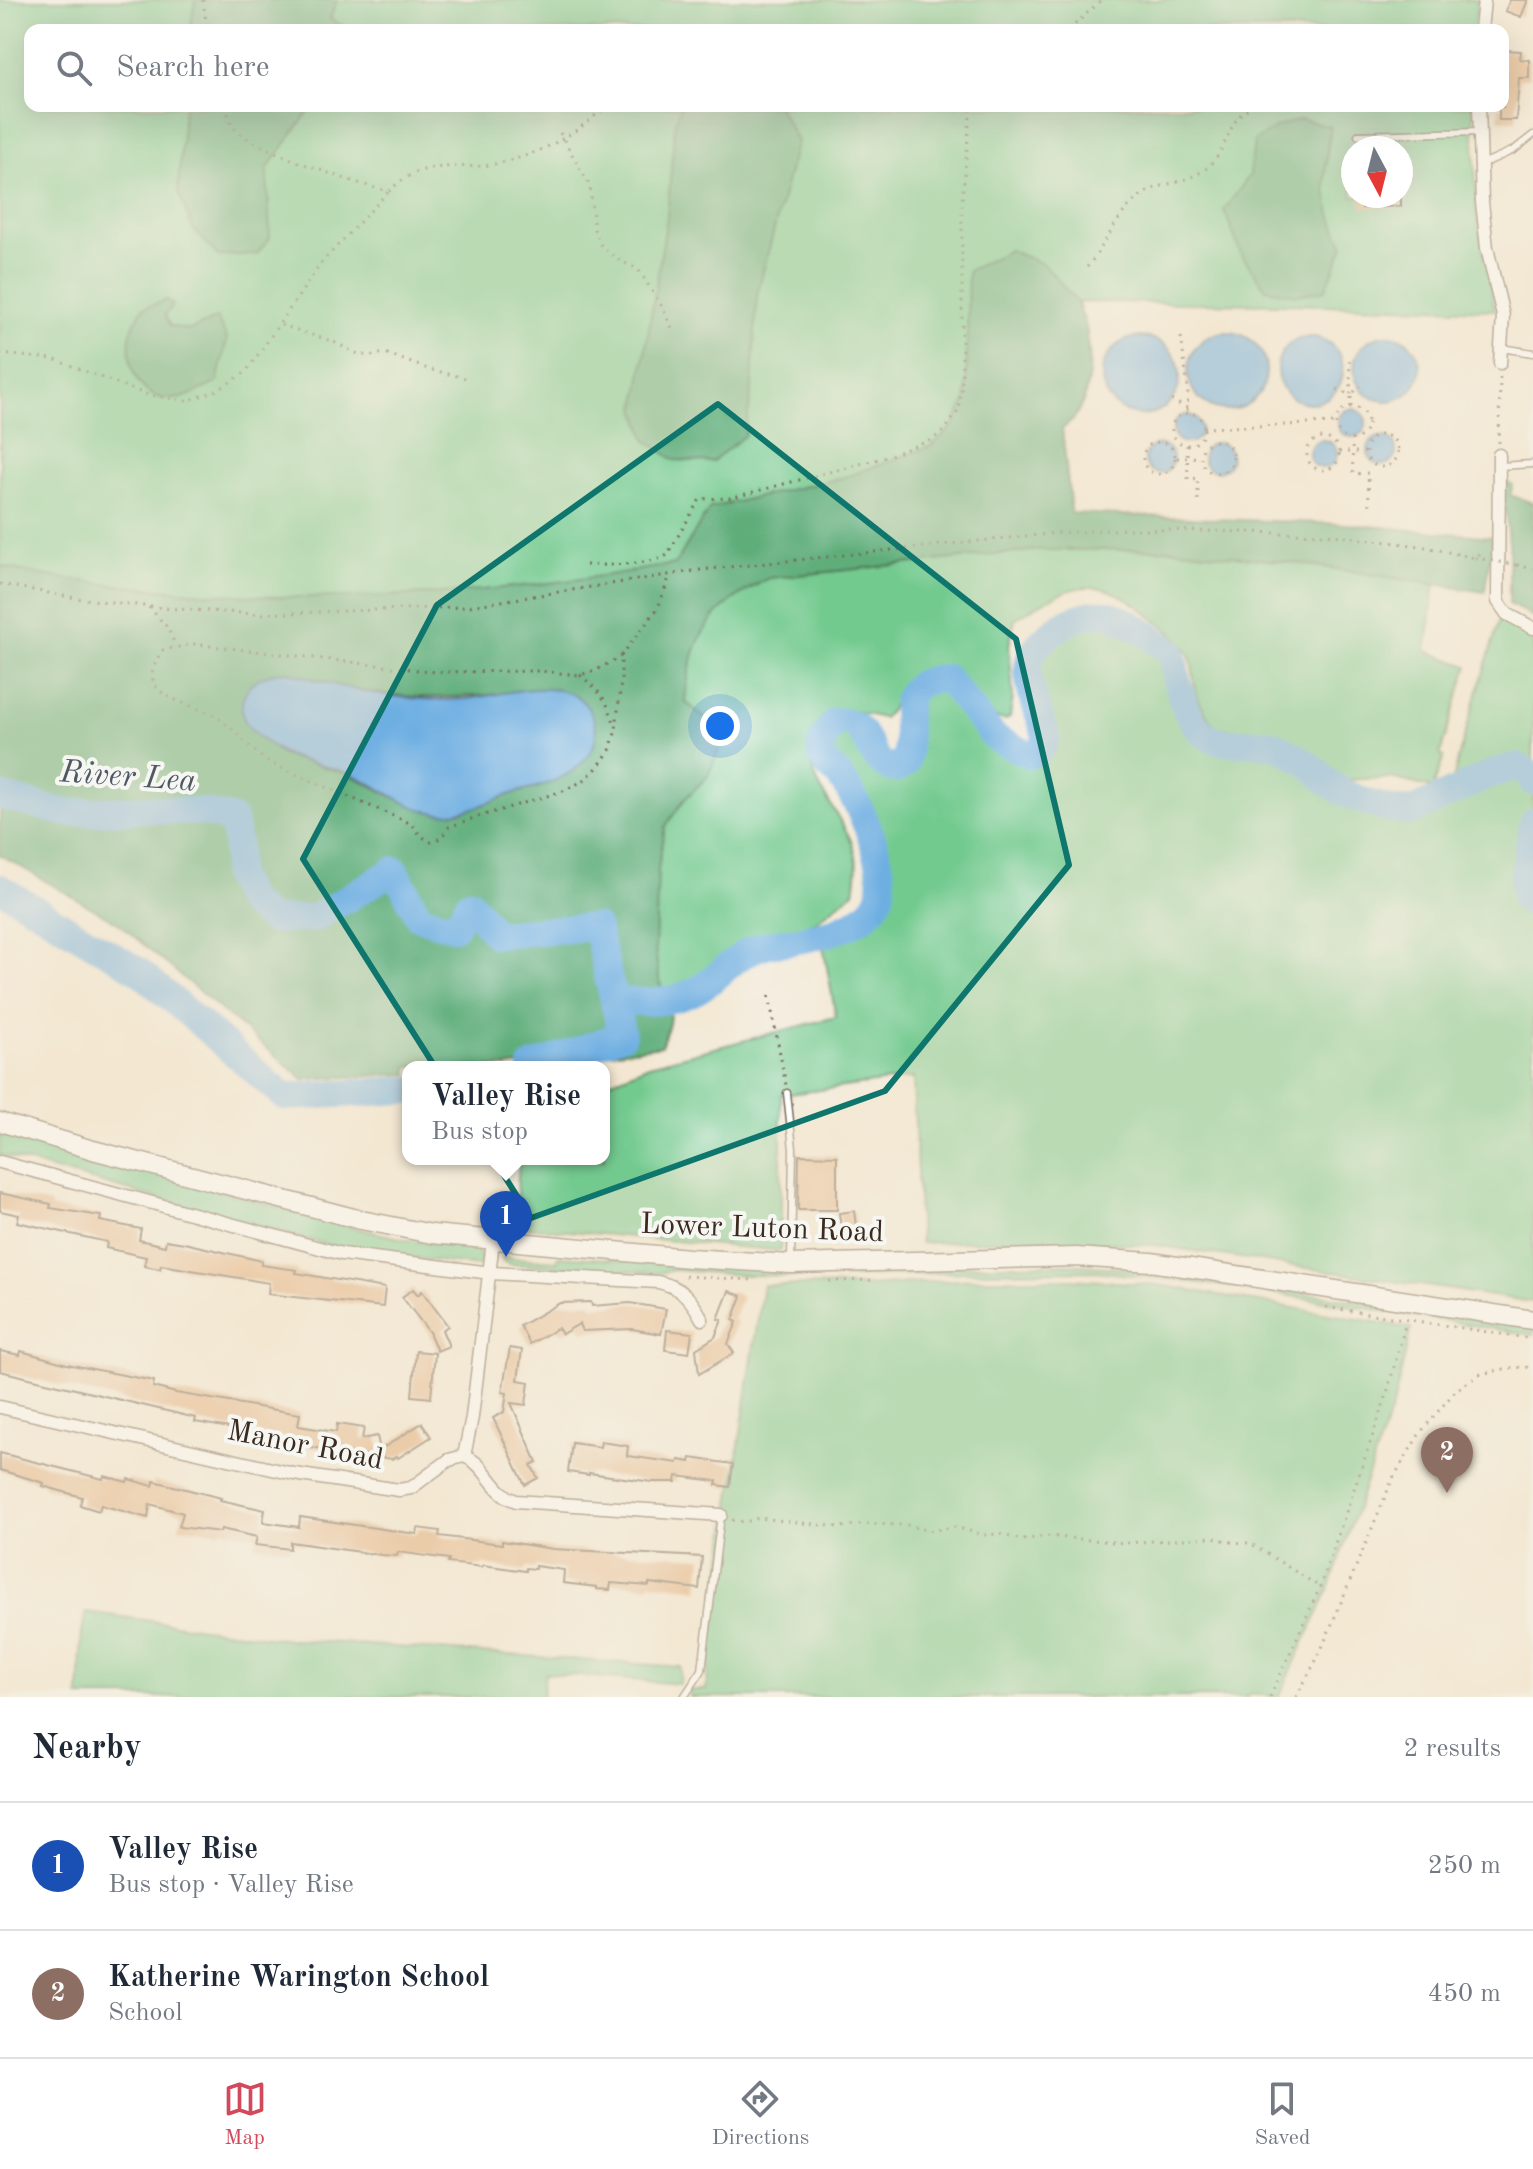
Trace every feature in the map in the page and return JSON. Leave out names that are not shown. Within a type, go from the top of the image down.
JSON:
[{"type":"main road","name":"Lower Luton Road","points":[[0,1122],[93,1150],[361,1220],[432,1234],[689,1258],[791,1264],[1076,1257],[1151,1262],[1533,1320]]},
{"type":"street","points":[[1482,24],[1484,0]]},
{"type":"street","points":[[1479,112],[1487,248],[1503,316],[1500,363]]},
{"type":"street","points":[[1499,460],[1498,601],[1507,614],[1533,628]]},
{"type":"street","name":"Lower Luton Road","points":[[0,1162],[342,1254],[491,1273],[658,1282],[681,1290],[692,1299],[702,1319]]},
{"type":"street","points":[[493,1241],[464,1456],[478,1465],[503,1496],[516,1501],[721,1515]]},
{"type":"street","name":"Manor Road","points":[[0,1407],[294,1474],[399,1490],[411,1488],[449,1460],[464,1456]]},
{"type":"lane","points":[[1358,135],[1480,132]]},
{"type":"lane","points":[[1480,165],[1514,150],[1533,135]]},
{"type":"lane","points":[[1501,348],[1533,353]]},
{"type":"lane","points":[[1499,460],[1533,464]]},
{"type":"lane","points":[[787,1093],[793,1149],[791,1264]]},
{"type":"lane","points":[[684,1697],[702,1670],[721,1515]]},
{"type":"path","points":[[203,0],[206,24]]},
{"type":"path","points":[[1075,24],[1101,0]]},
{"type":"path","points":[[228,112],[235,130],[273,151],[348,182],[389,191]]},
{"type":"path","points":[[0,354],[53,359],[145,394],[187,401],[218,390],[246,372],[322,262],[389,191],[410,175],[424,170],[487,166],[552,147],[599,112]]},
{"type":"path","points":[[586,565],[608,567],[662,559],[700,499],[731,498],[886,457],[933,439],[945,430],[959,410],[962,387],[962,201],[970,112]]},
{"type":"path","points":[[1087,267],[1129,206],[1141,195],[1184,181],[1206,169],[1219,155],[1230,128],[1243,112]]},
{"type":"path","points":[[560,133],[590,186],[594,229],[601,245],[618,260],[638,269],[672,328]]},
{"type":"path","points":[[280,325],[334,342],[355,353],[369,356],[385,353],[428,369],[470,379]]},
{"type":"path","points":[[1181,337],[1187,375],[1187,410]]},
{"type":"path","points":[[1349,356],[1351,407]]},
{"type":"path","points":[[1499,460],[1500,363]]},
{"type":"path","points":[[1351,395],[1360,386]]},
{"type":"path","points":[[1337,389],[1351,395]]},
{"type":"path","points":[[1171,400],[1197,416],[1203,428],[1199,440],[1187,445],[1175,439],[1171,430],[1174,420],[1187,410]]},
{"type":"path","points":[[1351,407],[1362,410],[1368,420],[1363,435],[1352,439],[1339,434],[1336,423],[1341,411],[1351,407]]},
{"type":"path","points":[[1203,428],[1336,423]]},
{"type":"path","points":[[1381,435],[1395,442],[1398,453],[1393,463],[1382,467],[1369,461],[1365,452],[1371,438],[1381,435]]},
{"type":"path","points":[[1322,438],[1333,441],[1339,452],[1334,466],[1324,470],[1314,468],[1307,455],[1309,445],[1322,438]]},
{"type":"path","points":[[1352,439],[1353,474],[1368,473],[1369,505]]},
{"type":"path","points":[[1216,441],[1227,444],[1233,453],[1233,459],[1224,472],[1213,473],[1204,467],[1201,457],[1207,444],[1216,441]]},
{"type":"path","points":[[1158,442],[1169,445],[1175,458],[1170,470],[1160,474],[1150,472],[1143,459],[1149,446],[1158,442]]},
{"type":"path","points":[[1187,445],[1188,479],[1198,478],[1198,502]]},
{"type":"path","points":[[1339,452],[1365,452]]},
{"type":"path","points":[[1175,458],[1201,457]]},
{"type":"path","points":[[0,584],[75,598],[256,614],[463,607],[670,575],[1057,533],[1127,529],[1324,534],[1421,546],[1533,569]]},
{"type":"path","points":[[621,656],[616,730],[610,750],[598,767],[583,781],[537,801],[449,827],[441,838],[431,842],[421,836],[412,824],[310,778],[279,768],[254,752],[213,715],[167,696],[156,685],[152,674],[155,661],[163,650],[176,646],[232,647],[410,670],[540,671],[580,675],[597,670],[621,656],[658,608],[670,575]]},
{"type":"path","points":[[148,606],[167,627],[176,646]]},
{"type":"path","points":[[580,675],[607,701],[616,730]]},
{"type":"path","points":[[769,996],[787,1093]]},
{"type":"path","points":[[658,1282],[677,1276],[752,1280]]},
{"type":"path","points":[[821,1281],[888,1279]]},
{"type":"path","points":[[1316,1306],[1533,1339]]},
{"type":"path","points":[[1270,1697],[1320,1587],[1386,1397],[1407,1320]]},
{"type":"path","points":[[1296,1697],[1319,1655],[1393,1478],[1420,1433],[1456,1390],[1481,1374],[1533,1367]]},
{"type":"path","points":[[721,1515],[739,1523],[759,1518],[773,1522],[792,1521],[839,1527],[907,1525],[929,1531],[955,1527],[1022,1540],[1046,1536],[1125,1543],[1213,1537],[1250,1543],[1320,1587]]},
{"type":"highlighted area","points":[[718,404],[1016,639],[1069,865],[885,1091],[531,1218],[303,859],[437,605]]},
{"type":"green space","points":[[0,0],[1477,0],[1475,24],[24,24],[24,112],[1473,112],[1477,220],[1495,310],[1078,302],[1090,359],[1084,398],[1079,410],[1062,429],[1071,513],[676,564],[564,583],[437,595],[247,597],[66,581],[0,566]]},
{"type":"green space","points":[[195,0],[337,0],[330,19],[340,24],[191,24]]},
{"type":"green space","points":[[184,112],[309,112],[267,169],[270,238],[257,254],[218,256],[193,229],[178,191]]},
{"type":"green space","points":[[679,112],[781,112],[797,141],[757,295],[752,387],[745,435],[712,462],[674,460],[646,440],[636,408],[667,217],[675,123]]},
{"type":"green space","points":[[1301,119],[1331,127],[1326,188],[1331,216],[1344,246],[1325,290],[1296,295],[1266,289],[1241,254],[1224,210],[1250,175],[1254,141],[1277,127]]},
{"type":"green space","points":[[1009,250],[1045,265],[1077,302],[1087,332],[1089,372],[1083,402],[1073,420],[1062,429],[1071,513],[1346,524],[1493,537],[1485,592],[1296,563],[1172,549],[1039,550],[769,578],[748,589],[707,626],[688,678],[685,701],[704,718],[728,728],[708,776],[684,800],[665,827],[658,869],[655,949],[660,986],[671,1006],[669,1024],[661,1046],[551,1061],[402,1061],[402,1074],[303,1079],[118,923],[0,855],[0,566],[58,578],[156,589],[286,597],[351,597],[546,584],[675,564],[710,508],[845,477],[932,446],[953,426],[966,400],[968,271]],"holes":[[[327,684],[378,694],[426,697],[526,691],[567,775],[481,805],[395,798],[349,774],[282,755],[253,731]]]},
{"type":"green space","points":[[166,300],[173,305],[165,315],[170,326],[190,330],[217,318],[227,339],[217,383],[181,398],[167,399],[146,391],[139,383],[131,362],[131,333],[143,308]]},
{"type":"green space","points":[[1502,480],[1513,485],[1510,495],[1533,503],[1533,617],[1509,604],[1509,543]]},
{"type":"green space","points":[[1173,549],[1296,563],[1435,584],[1426,651],[1468,666],[1440,754],[1444,757],[1433,788],[1391,778],[1343,780],[1323,760],[1284,737],[1215,727],[1197,695],[1192,663],[1180,641],[1129,600],[1112,592],[1097,588],[1066,591],[1015,619],[1009,645],[1013,697],[1010,717],[1006,720],[995,718],[985,711],[963,679],[944,671],[912,677],[883,718],[841,709],[831,711],[820,721],[811,737],[809,754],[821,789],[851,840],[857,870],[854,892],[815,922],[787,934],[765,936],[739,947],[702,982],[665,995],[657,961],[654,913],[661,843],[669,820],[728,728],[704,718],[684,701],[692,657],[707,626],[718,613],[748,589],[769,578],[1039,550]]},
{"type":"green space","points":[[1085,613],[1110,616],[1141,630],[1171,651],[1184,704],[1194,723],[1209,737],[1225,742],[1262,742],[1280,747],[1338,789],[1370,803],[1403,811],[1421,808],[1450,793],[1500,618],[1533,637],[1533,1302],[1154,1245],[1031,1240],[920,1243],[913,1078],[781,1095],[781,1251],[515,1226],[519,1165],[610,1165],[610,1081],[649,1065],[836,1017],[821,934],[851,924],[871,912],[881,893],[881,877],[872,841],[857,805],[841,779],[822,759],[820,751],[823,742],[835,722],[847,722],[856,727],[878,759],[886,766],[897,769],[905,764],[909,697],[915,688],[927,681],[946,678],[995,738],[1030,755],[1041,748],[1046,736],[1033,693],[1030,662],[1034,649],[1044,637]]},
{"type":"green space","points":[[0,1130],[355,1228],[413,1241],[474,1248],[480,1254],[481,1263],[478,1266],[346,1250],[0,1155]]},
{"type":"green space","points":[[558,1256],[769,1269],[1067,1264],[1170,1272],[1533,1328],[1533,1335],[1242,1288],[1096,1271],[849,1277],[674,1270],[659,1273],[508,1264],[502,1257],[557,1261]]},
{"type":"green space","points":[[975,1279],[1072,1279],[1159,1285],[1411,1328],[1395,1398],[1329,1589],[1279,1697],[1250,1693],[1247,1697],[689,1697],[690,1690],[706,1690],[763,1285],[867,1286]]},
{"type":"green space","points":[[86,1612],[283,1639],[681,1667],[680,1684],[545,1673],[542,1697],[79,1697],[82,1631]]},
{"type":"water","points":[[1227,332],[1242,335],[1254,344],[1263,356],[1266,371],[1263,386],[1254,398],[1242,407],[1227,410],[1212,407],[1200,398],[1191,386],[1188,371],[1191,356],[1200,344],[1212,335]]},
{"type":"water","points":[[1387,335],[1410,345],[1420,368],[1410,391],[1387,401],[1364,391],[1354,368],[1364,345]]},
{"type":"water","points":[[1141,337],[1156,340],[1168,349],[1177,361],[1180,376],[1177,391],[1168,403],[1156,412],[1141,415],[1126,412],[1114,403],[1105,391],[1102,376],[1105,361],[1114,349],[1126,340]]},
{"type":"water","points":[[1310,337],[1333,347],[1343,370],[1333,393],[1310,403],[1287,393],[1277,370],[1287,347]]},
{"type":"water","points":[[1352,409],[1362,413],[1366,423],[1362,433],[1352,437],[1342,433],[1338,423],[1342,413]]},
{"type":"water","points":[[1187,415],[1197,419],[1201,429],[1197,439],[1187,443],[1177,439],[1173,429],[1177,419]]},
{"type":"water","points":[[1382,437],[1392,441],[1396,451],[1392,461],[1382,465],[1372,461],[1368,451],[1372,441]]},
{"type":"water","points":[[1323,440],[1333,444],[1337,454],[1333,464],[1323,468],[1313,464],[1309,454],[1313,444]]},
{"type":"water","points":[[1217,443],[1227,447],[1231,457],[1227,467],[1217,471],[1207,467],[1203,457],[1207,447]]},
{"type":"water","points":[[1159,445],[1169,449],[1173,459],[1169,469],[1159,473],[1149,469],[1145,459],[1149,449]]},
{"type":"water","points":[[286,671],[352,689],[419,699],[464,699],[530,689],[567,692],[580,699],[590,710],[595,724],[595,740],[585,760],[557,779],[460,812],[426,811],[350,774],[279,751],[252,730],[242,714],[246,691],[260,678]]},
{"type":"building","points":[[1510,0],[1528,0],[1521,17],[1505,11]]},
{"type":"building","points":[[1509,50],[1521,51],[1520,59],[1529,60],[1529,78],[1519,78],[1516,120],[1499,120],[1499,112],[1509,112]]},
{"type":"building","points":[[799,1155],[837,1156],[837,1210],[798,1210]]},
{"type":"building","points":[[0,1193],[51,1204],[50,1208],[101,1216],[100,1221],[141,1229],[139,1240],[165,1246],[166,1240],[184,1243],[262,1261],[261,1265],[297,1270],[296,1273],[385,1288],[383,1307],[268,1294],[269,1283],[161,1265],[160,1269],[144,1266],[146,1257],[106,1248],[107,1242],[17,1222],[19,1215],[0,1211]]},
{"type":"building","points":[[854,1211],[857,1233],[842,1236],[839,1213]]},
{"type":"building","points":[[413,1289],[418,1295],[422,1291],[448,1326],[442,1330],[449,1346],[437,1351],[429,1332],[402,1297]]},
{"type":"building","points":[[729,1291],[742,1296],[733,1320],[737,1322],[728,1344],[734,1353],[699,1374],[696,1349],[715,1337]]},
{"type":"building","points":[[591,1302],[592,1306],[630,1303],[666,1309],[661,1334],[632,1329],[582,1331],[579,1324],[562,1334],[558,1328],[530,1344],[520,1326],[560,1303]]},
{"type":"building","points":[[667,1330],[692,1333],[689,1353],[665,1350]]},
{"type":"building","points":[[510,1348],[522,1350],[518,1380],[529,1382],[526,1405],[511,1403],[537,1462],[531,1465],[538,1478],[525,1485],[493,1418],[504,1412],[507,1393],[502,1392]]},
{"type":"building","points":[[0,1351],[20,1355],[21,1351],[67,1364],[154,1381],[153,1387],[176,1393],[300,1414],[298,1426],[336,1432],[337,1424],[364,1428],[362,1439],[377,1436],[380,1450],[422,1423],[431,1437],[392,1459],[296,1445],[297,1440],[195,1422],[196,1418],[0,1371]]},
{"type":"building","points":[[416,1351],[435,1353],[431,1398],[412,1396]]},
{"type":"building","points":[[601,1442],[628,1446],[627,1456],[678,1463],[679,1460],[690,1462],[691,1458],[733,1464],[730,1487],[716,1485],[717,1481],[677,1476],[676,1482],[652,1482],[568,1472],[572,1443],[600,1447]]},
{"type":"building","points":[[0,1453],[103,1479],[104,1476],[127,1482],[128,1479],[153,1486],[154,1481],[221,1498],[265,1510],[263,1522],[299,1527],[300,1517],[417,1534],[418,1528],[440,1531],[439,1536],[502,1544],[502,1541],[553,1549],[702,1557],[699,1589],[649,1583],[649,1586],[611,1583],[610,1590],[597,1589],[563,1583],[564,1570],[535,1566],[535,1569],[526,1568],[526,1571],[448,1563],[449,1559],[398,1552],[397,1556],[381,1555],[290,1542],[290,1549],[255,1545],[257,1537],[221,1529],[220,1532],[179,1527],[183,1513],[150,1504],[148,1518],[101,1505],[99,1511],[80,1505],[82,1497],[0,1470]]},
{"type":"waterway","name":"River Lea","points":[[0,796],[67,813],[145,809],[203,812],[233,820],[237,844],[236,876],[249,902],[272,920],[314,918],[395,870],[419,917],[454,927],[470,902],[495,934],[596,927],[614,1001],[646,1002],[687,995],[744,954],[762,946],[809,938],[848,926],[870,911],[877,901],[881,877],[869,831],[847,788],[826,764],[820,750],[835,722],[848,722],[856,727],[878,759],[886,766],[897,769],[905,764],[909,697],[915,688],[927,681],[946,678],[995,738],[1030,755],[1041,748],[1046,736],[1030,685],[1030,658],[1050,634],[1084,615],[1099,614],[1126,621],[1171,651],[1184,704],[1194,723],[1209,737],[1218,741],[1277,746],[1305,762],[1340,790],[1371,804],[1413,811],[1491,774],[1517,766],[1529,773],[1533,782]]},
{"type":"waterway","name":"River Lea","points":[[1533,822],[1523,880],[1525,899],[1533,904]]},
{"type":"waterway","points":[[0,888],[139,971],[285,1097],[402,1090]]},
{"type":"waterway","points":[[549,1061],[622,1035],[614,1001]]},
{"type":"place","name":"Valley Rise","points":[[506,1257]]},
{"type":"place","name":"Katherine Warington School","points":[[1447,1493]]}]
